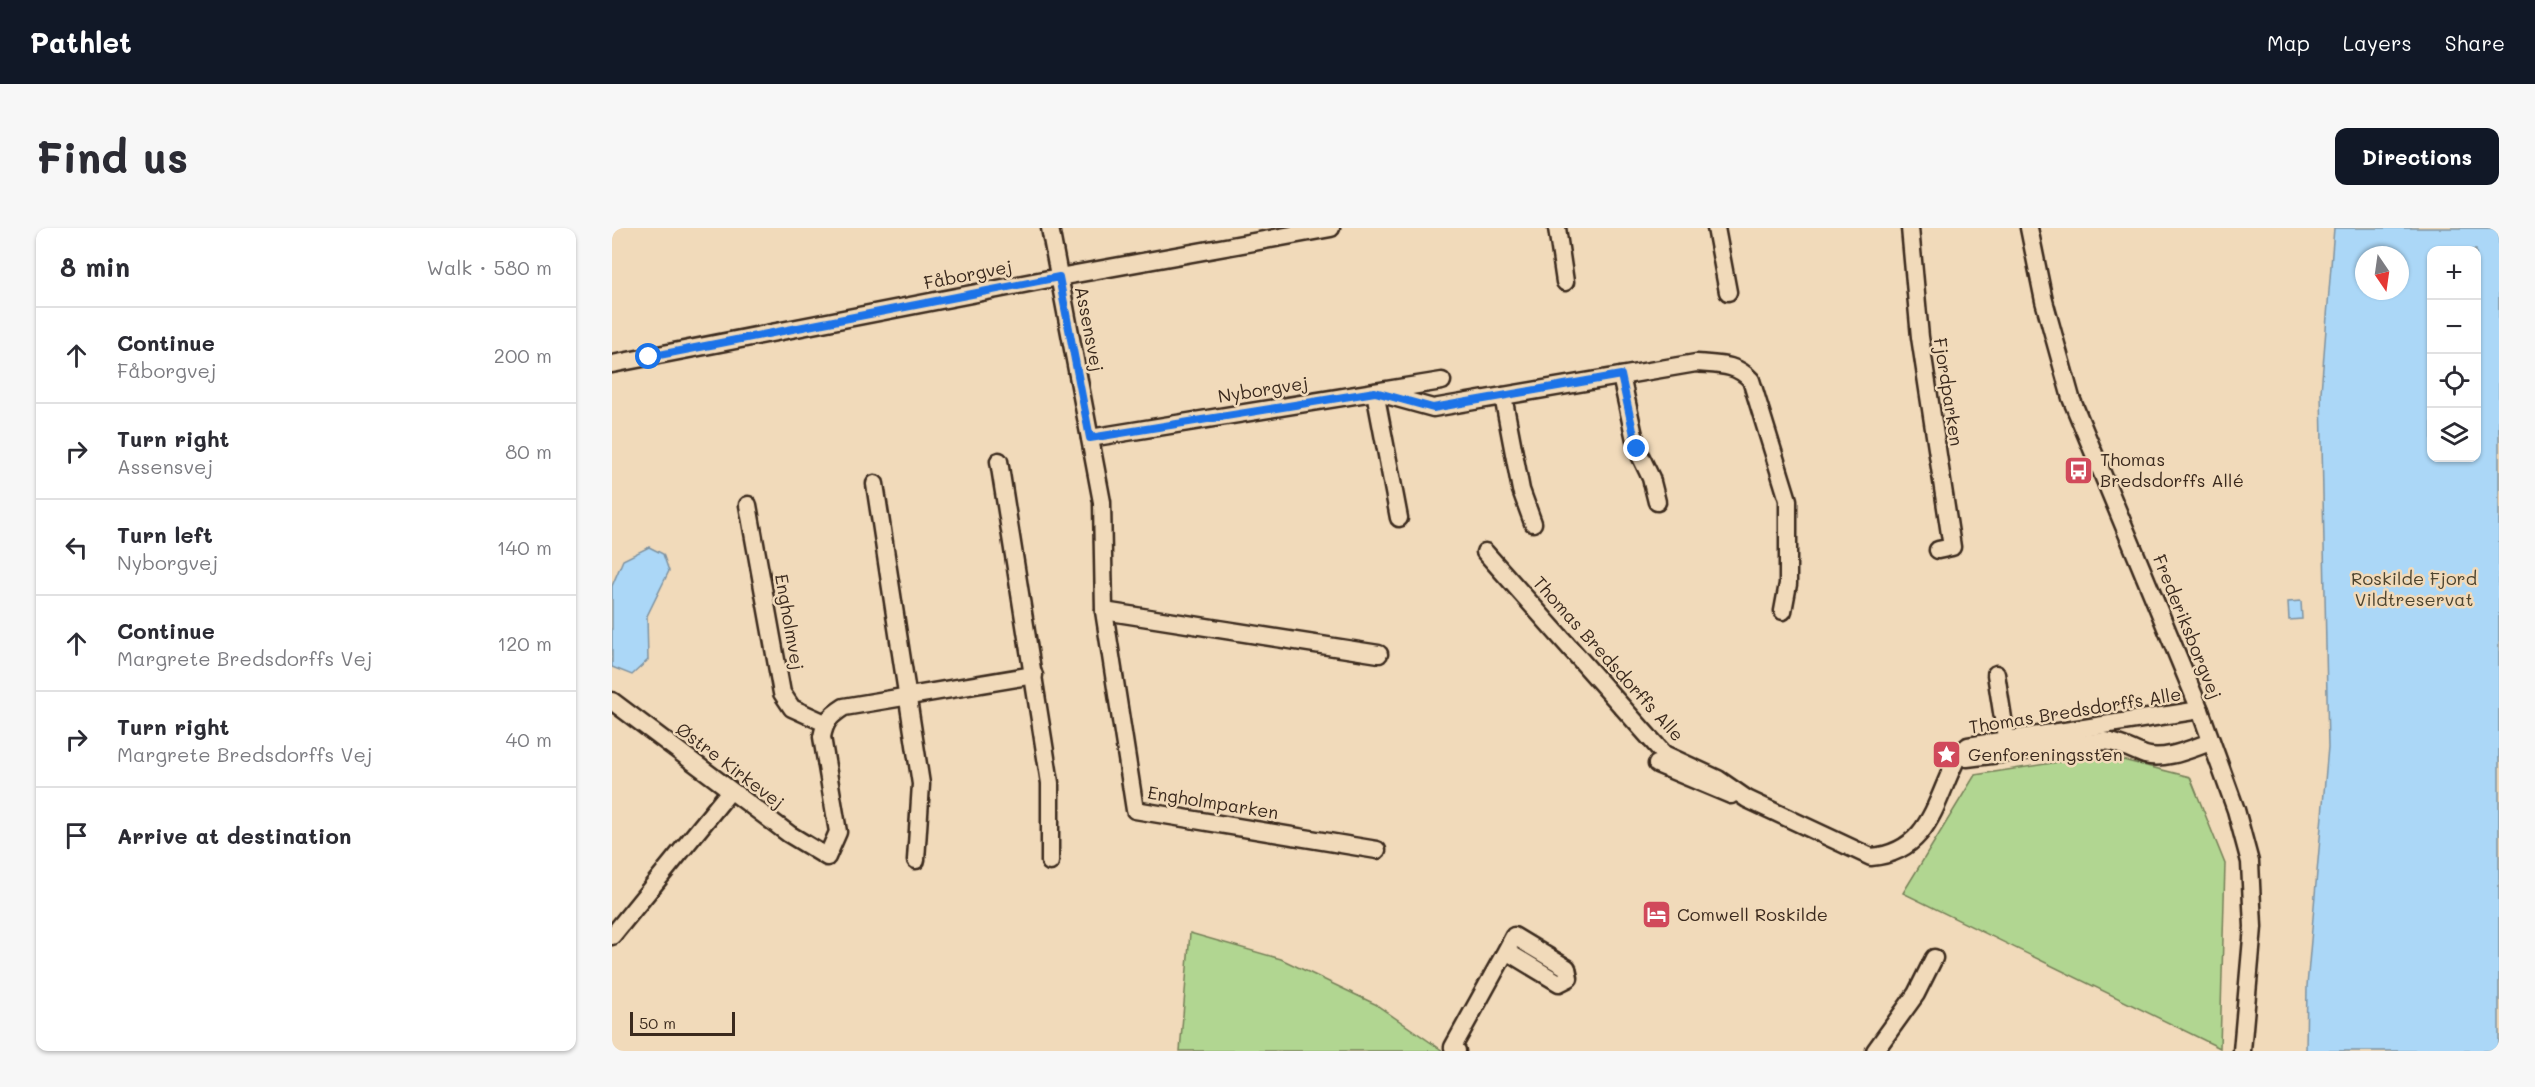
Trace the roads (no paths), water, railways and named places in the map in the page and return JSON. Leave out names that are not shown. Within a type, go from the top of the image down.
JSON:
[{"type":"street","name":"Assensvej","points":[[1050,228],[1090,438]]},
{"type":"street","name":"Fåborgvej","points":[[612,364],[1059,277],[1331,228]]},
{"type":"street","points":[[1557,228],[1565,282]]},
{"type":"street","points":[[1716,228],[1728,292]]},
{"type":"street","name":"Fjordparken","points":[[1910,228],[1920,336],[1952,547],[1938,550]]},
{"type":"street","name":"Frederiksborgvej","points":[[2029,228],[2044,301],[2071,398],[2200,710],[2236,810],[2250,862],[2253,927],[2242,1051]]},
{"type":"street","points":[[1398,518],[1375,392],[1433,408],[1696,363],[1737,368],[1751,380],[1788,500],[1788,584],[1783,611]]},
{"type":"street","points":[[1621,375],[1637,449],[1651,478],[1657,502]]},
{"type":"street","name":"Nyborgvej","points":[[1090,438],[1442,381]]},
{"type":"street","points":[[1503,396],[1521,490],[1533,523]]},
{"type":"street","name":"Engholmparken","points":[[1090,438],[1102,502],[1104,611],[1135,810],[1377,850]]},
{"type":"street","points":[[999,461],[1050,783],[1050,862]]},
{"type":"street","points":[[875,484],[921,784],[916,860]]},
{"type":"street","name":"Engholmvej","points":[[748,505],[782,693],[792,708],[825,723]]},
{"type":"street","name":"Thomas Bredsdorffs Alle","points":[[1485,552],[1664,754],[1718,779],[1747,799],[1871,857],[1892,856],[1912,844],[1926,826],[1959,754],[1975,744],[2007,746],[2092,735],[2200,710]]},
{"type":"street","points":[[1104,611],[1378,654]]},
{"type":"street","points":[[1996,674],[2007,746]]},
{"type":"street","points":[[825,723],[830,716],[844,707],[1034,675]]},
{"type":"street","name":"Østre Kirkevej","points":[[612,701],[789,834],[827,857],[838,832],[822,737],[825,723]]},
{"type":"street","name":"Thomas Bredsdorffs Alle","points":[[2092,735],[2148,756],[2162,756],[2211,742]]},
{"type":"street","points":[[1657,764],[1717,792],[1747,799]]},
{"type":"street","points":[[612,936],[730,791]]},
{"type":"street","points":[[1457,1051],[1453,1047],[1506,951]]},
{"type":"street","points":[[1875,1051],[1916,994],[1934,957]]},
{"type":"water","name":"Roskilde Fjord Vildtreservat","points":[[2334,228],[2499,228],[2499,1051],[2306,1051],[2307,986],[2328,747],[2321,392]]},
{"type":"water","points":[[649,547],[663,554],[669,571],[647,616],[648,660],[632,675],[612,667],[612,586],[623,560]]},
{"type":"water","points":[[2301,601],[2302,619],[2289,620],[2288,602]]},
{"type":"place","name":"Thomas Bredsdorffs Allé","points":[[2079,470]]},
{"type":"place","name":"Genforeningssten","points":[[1947,755]]},
{"type":"place","name":"Comwell Roskilde","points":[[1656,915]]}]
